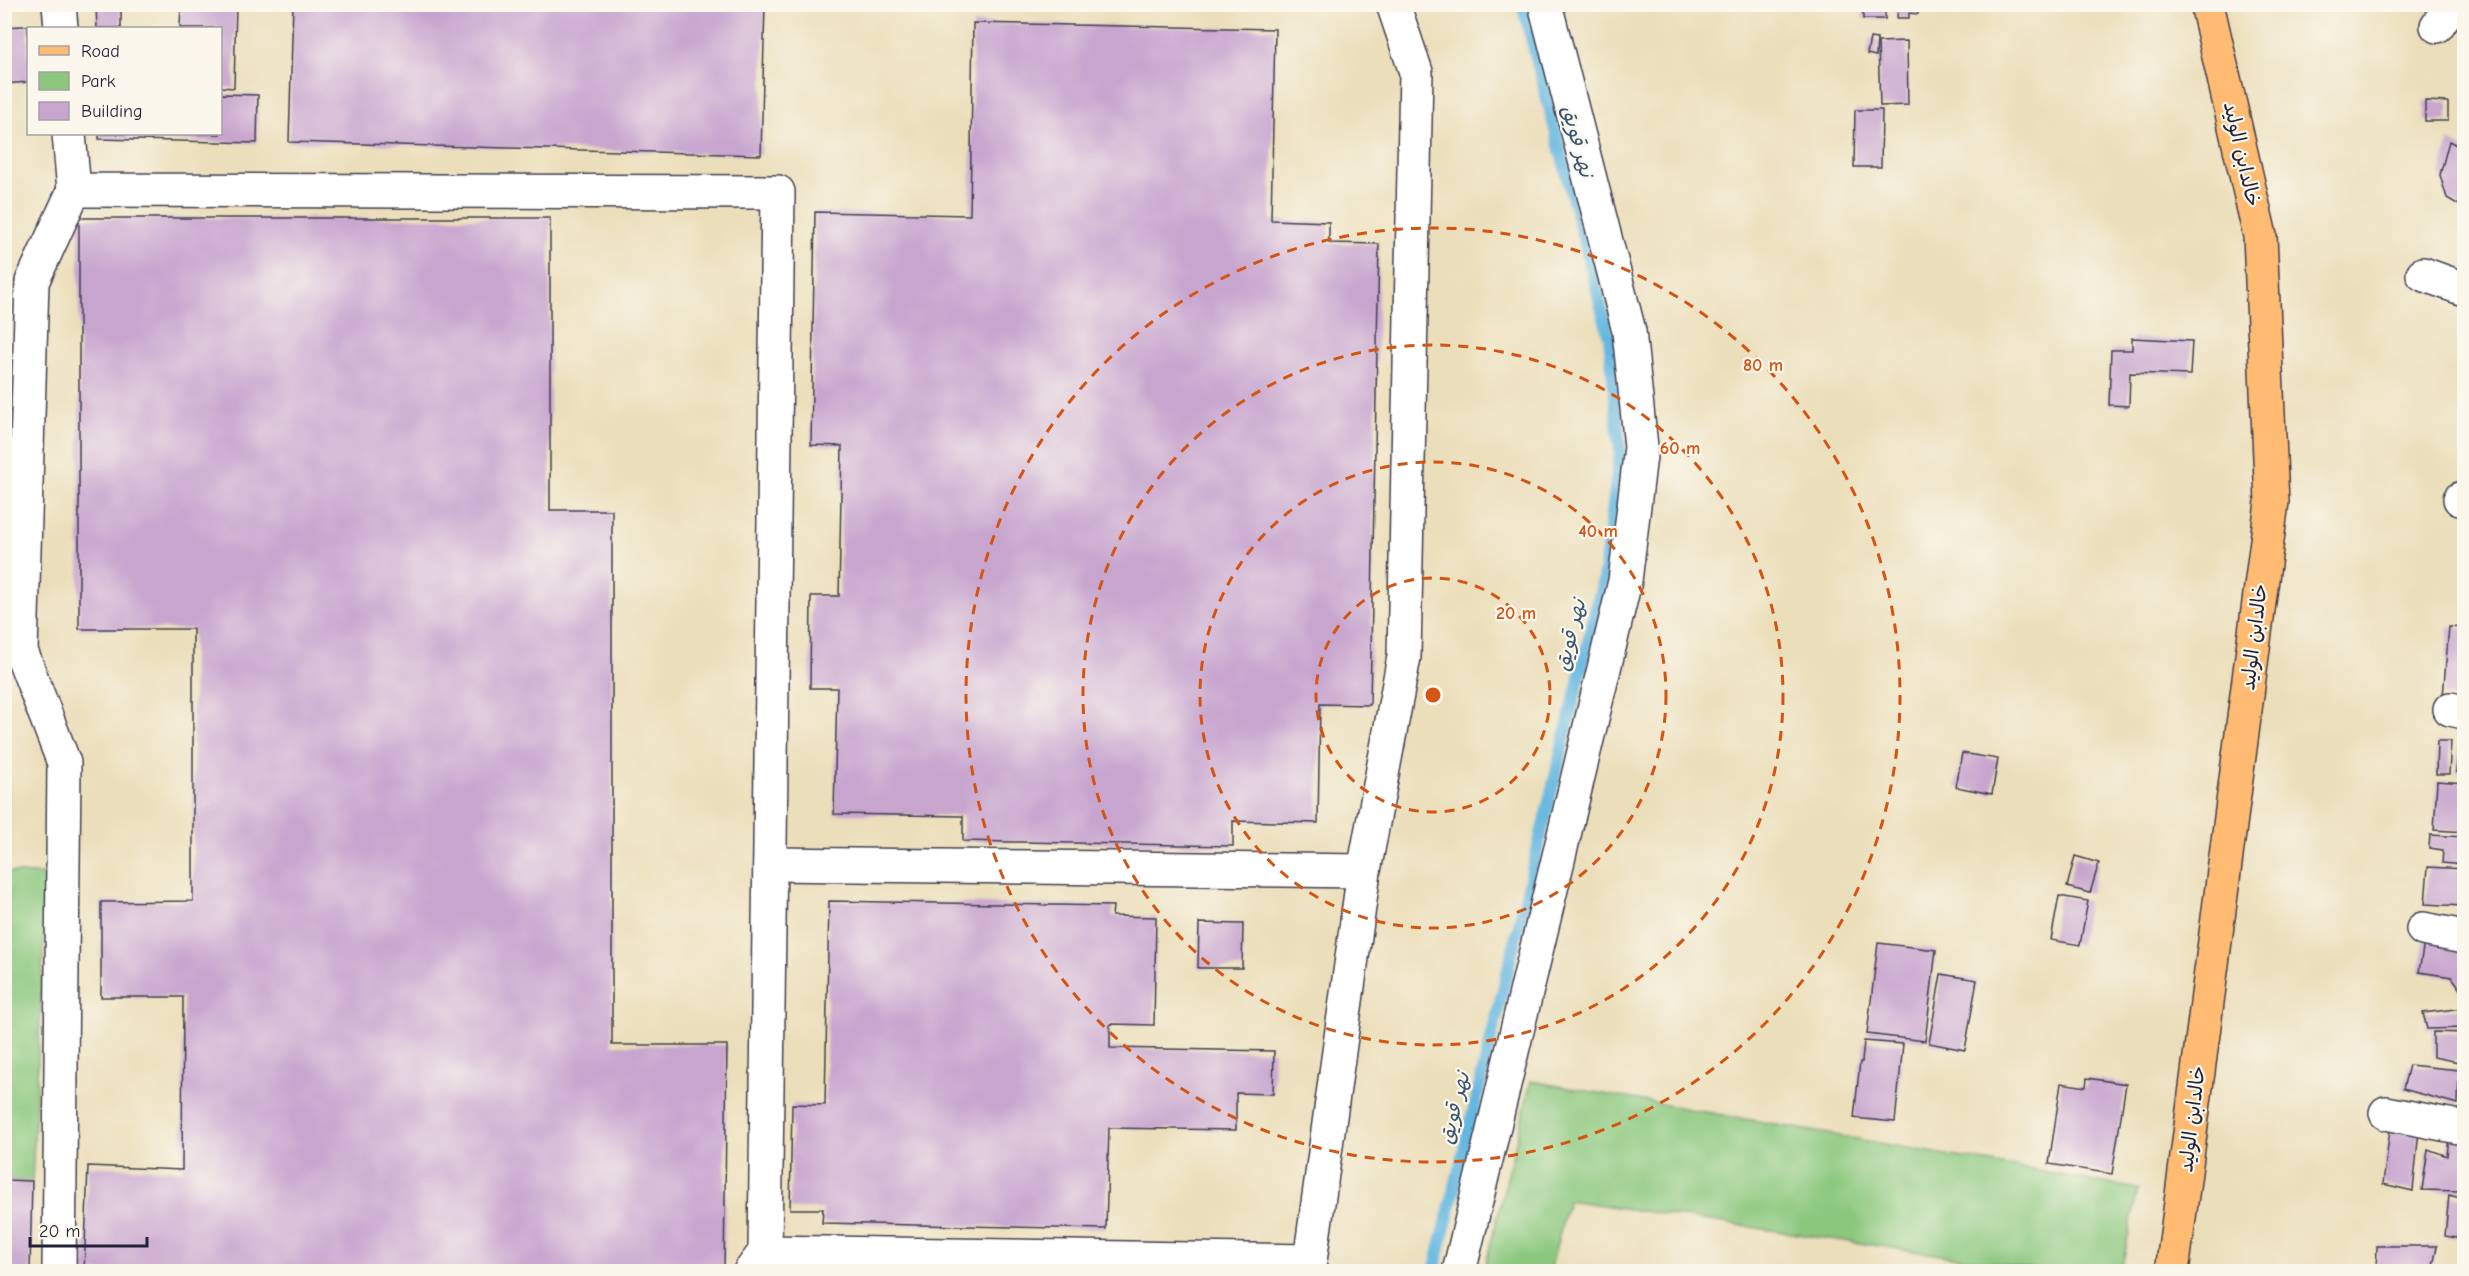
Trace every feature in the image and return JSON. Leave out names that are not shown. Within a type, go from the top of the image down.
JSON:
[{"type":"main road","name":"خالدابن الوليد","points":[[2172,1272],[2272,502],[2260,236],[2207,4]]},
{"type":"street","points":[[59,4],[61,27]]},
{"type":"street","points":[[74,190],[778,192],[770,864],[758,1262],[1310,1261],[1364,871],[1404,657],[1416,72],[1393,4]]},
{"type":"street","points":[[1459,1272],[1625,581],[1641,447],[1629,331],[1545,4]]},
{"type":"street","points":[[59,1272],[64,763],[21,651],[32,282],[74,190],[69,135]]},
{"type":"street","points":[[2422,274],[2464,289]]},
{"type":"street","points":[[770,864],[1364,871]]},
{"type":"street","points":[[2423,928],[2464,937]]},
{"type":"street","points":[[2386,1113],[2464,1128]]},
{"type":"green space","points":[[4,872],[47,875],[32,1181],[5,1180]]},
{"type":"green space","points":[[1531,1081],[2138,1189],[2121,1271],[2047,1271],[1568,1200],[1550,1271],[1484,1271]]},
{"type":"building","points":[[96,4],[121,4],[121,27],[97,27]]},
{"type":"building","points":[[181,4],[236,4],[234,88],[222,87],[222,27],[180,27]]},
{"type":"building","points":[[293,4],[765,4],[761,155],[289,142]]},
{"type":"building","points":[[1863,4],[1885,4],[1885,19],[1863,19]]},
{"type":"building","points":[[1898,4],[1918,4],[1918,14],[1909,13],[1909,18],[1897,18]]},
{"type":"building","points":[[973,23],[1275,29],[1271,220],[1329,222],[1329,243],[1379,244],[1370,705],[1320,704],[1318,823],[1233,821],[1233,846],[963,841],[963,816],[834,814],[837,688],[810,688],[811,596],[839,596],[842,446],[811,445],[815,212],[970,215]]},
{"type":"building","points":[[39,25],[40,27],[27,27],[27,82],[4,84],[4,27]]},
{"type":"building","points":[[1870,38],[1877,39],[1876,56],[1867,54]]},
{"type":"building","points":[[1907,41],[1908,105],[1880,106],[1878,42]]},
{"type":"building","points":[[222,94],[258,95],[257,143],[99,139],[99,135],[222,135]]},
{"type":"building","points":[[2425,101],[2448,102],[2448,121],[2425,121]]},
{"type":"building","points":[[1855,110],[1882,110],[1881,167],[1854,167]]},
{"type":"building","points":[[2449,141],[2464,149],[2464,208],[2447,198],[2440,175]]},
{"type":"building","points":[[79,218],[550,218],[550,510],[612,510],[612,1045],[727,1045],[724,1272],[84,1272],[88,1166],[182,1170],[183,997],[101,997],[101,902],[193,901],[193,629],[79,629]]},
{"type":"building","points":[[2132,338],[2192,341],[2190,375],[2130,373],[2129,406],[2109,405],[2111,350],[2132,350]]},
{"type":"building","points":[[2449,627],[2464,628],[2464,698],[2443,696]]},
{"type":"building","points":[[2437,741],[2451,741],[2449,774],[2436,774]]},
{"type":"building","points":[[2460,745],[2464,746],[2464,773],[2456,772]]},
{"type":"building","points":[[1962,753],[1998,759],[1992,794],[1956,787]]},
{"type":"building","points":[[4,769],[9,770],[8,807],[4,806]]},
{"type":"building","points":[[2437,781],[2464,783],[2464,832],[2434,830]]},
{"type":"building","points":[[2430,835],[2464,837],[2464,865],[2442,863],[2443,850],[2429,848]]},
{"type":"building","points":[[2075,856],[2099,863],[2090,893],[2067,887]]},
{"type":"building","points":[[2428,867],[2464,869],[2463,906],[2425,904]]},
{"type":"building","points":[[2059,896],[2088,901],[2080,945],[2051,940]]},
{"type":"building","points":[[829,901],[1113,906],[1112,916],[1156,917],[1154,1025],[1110,1024],[1110,1048],[1274,1051],[1273,1094],[1236,1093],[1236,1130],[1109,1128],[1106,1229],[822,1223],[823,1209],[790,1209],[792,1104],[825,1105]]},
{"type":"building","points":[[1199,923],[1243,924],[1242,968],[1198,968]]},
{"type":"building","points":[[2425,936],[2464,946],[2464,994],[2452,977],[2419,972]]},
{"type":"building","points":[[1878,943],[1936,950],[1925,1041],[1867,1034]]},
{"type":"building","points":[[1941,974],[1977,980],[1965,1050],[1929,1043]]},
{"type":"building","points":[[2464,1008],[2464,1028],[2427,1029],[2423,1013]]},
{"type":"building","points":[[2433,1032],[2464,1033],[2464,1063],[2433,1057]]},
{"type":"building","points":[[1864,1041],[1903,1044],[1895,1122],[1854,1118]]},
{"type":"building","points":[[2409,1065],[2459,1070],[2458,1104],[2403,1089]]},
{"type":"building","points":[[2087,1078],[2126,1084],[2112,1174],[2049,1164],[2061,1083],[2086,1087]]},
{"type":"building","points":[[2391,1122],[2419,1130],[2413,1191],[2383,1184]]},
{"type":"building","points":[[2449,1136],[2464,1138],[2464,1173],[2461,1191],[2422,1190],[2428,1149],[2447,1156]]},
{"type":"building","points":[[4,1180],[32,1181],[30,1272],[4,1272]]},
{"type":"building","points":[[2449,1195],[2464,1199],[2464,1236],[2462,1239],[2445,1236]]},
{"type":"building","points":[[2377,1246],[2437,1246],[2432,1272],[2376,1272]]},
{"type":"waterway","name":"نهر قويق","points":[[1434,1272],[1603,580],[1620,452],[1609,337],[1522,4]]}]
